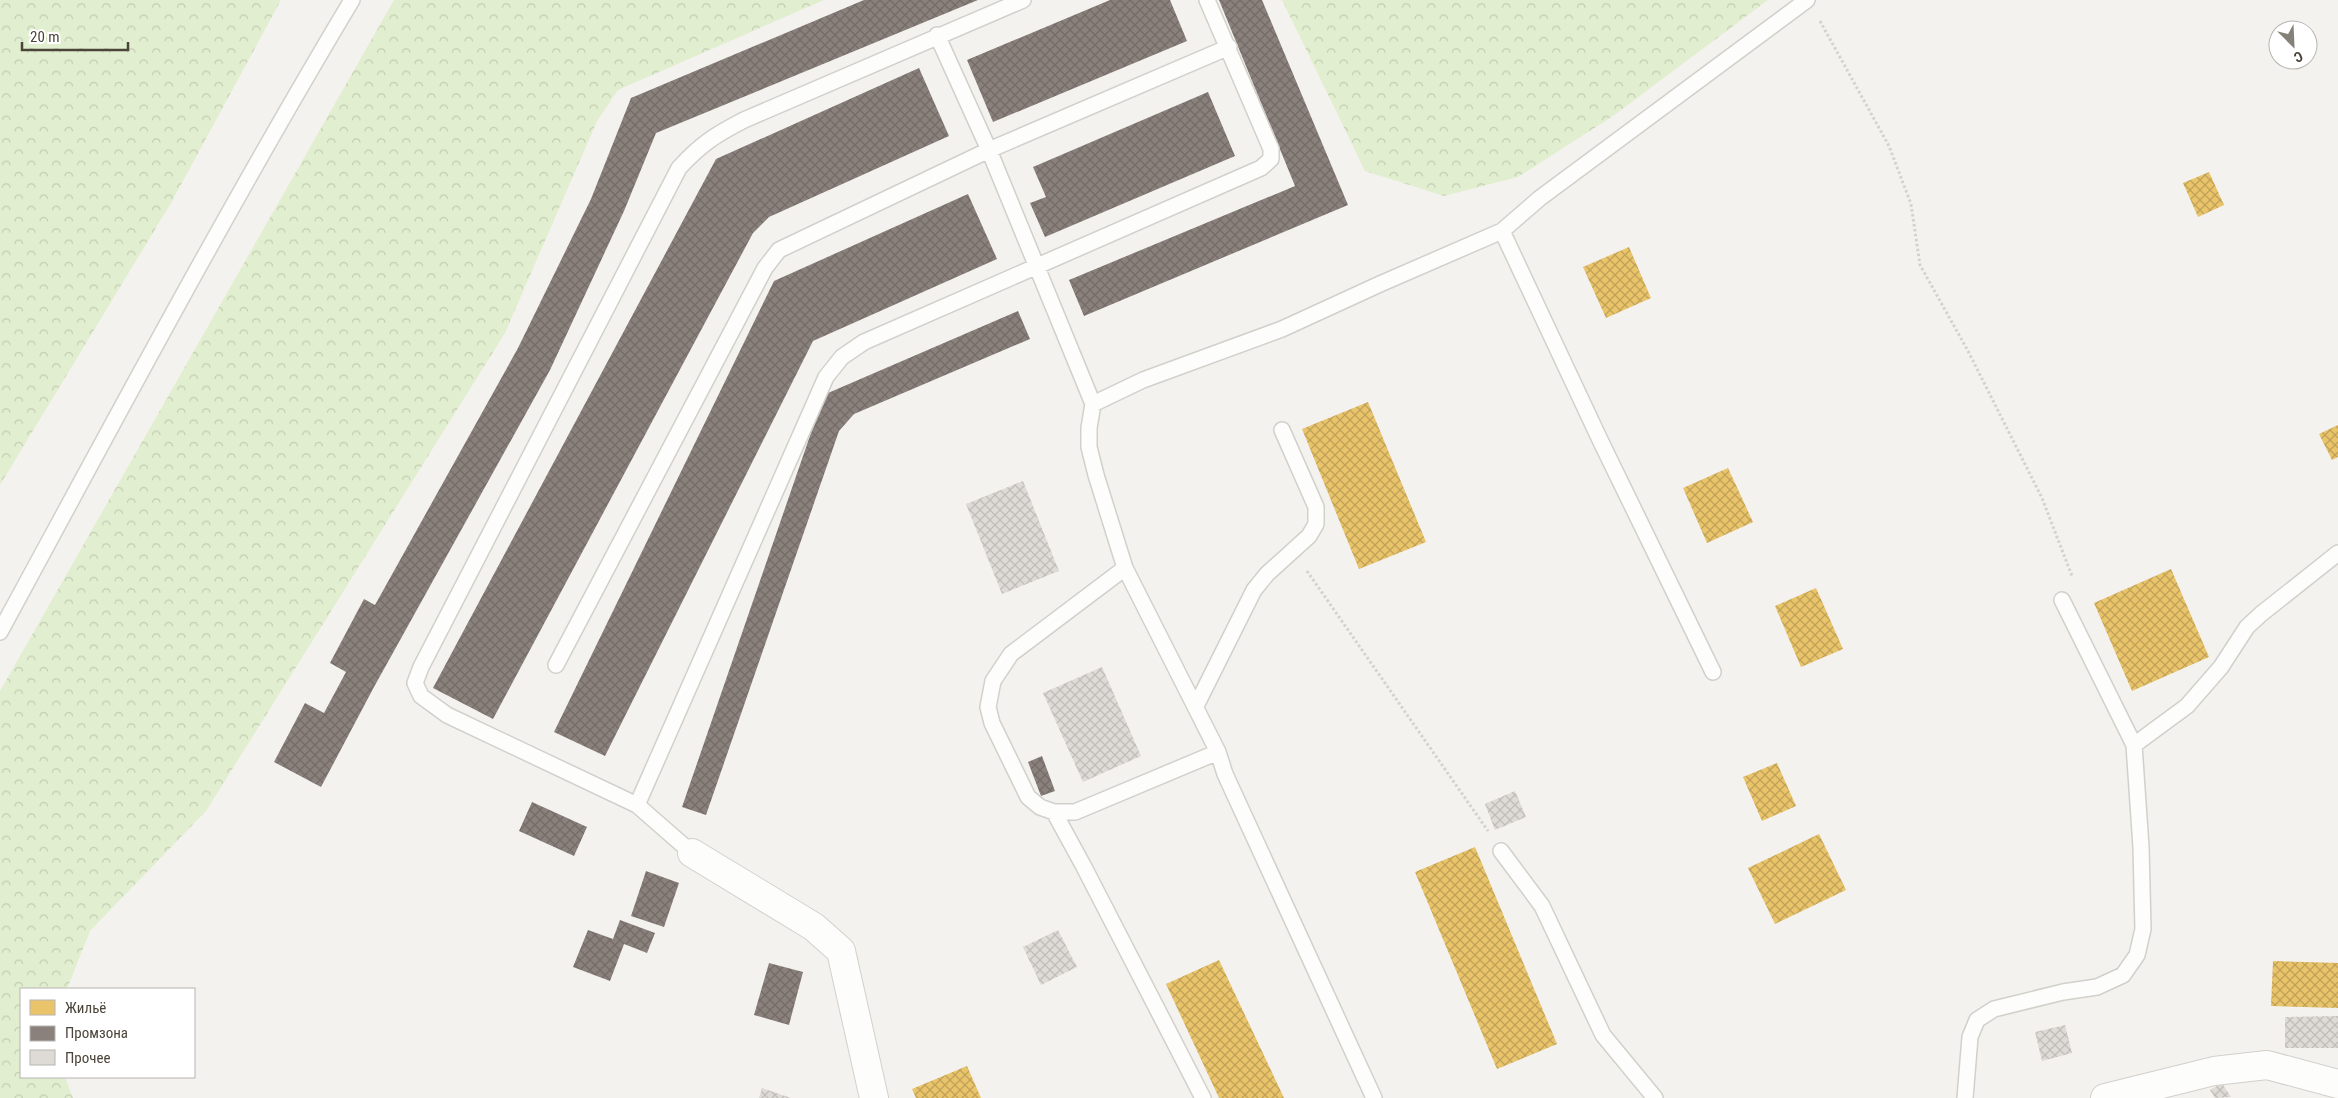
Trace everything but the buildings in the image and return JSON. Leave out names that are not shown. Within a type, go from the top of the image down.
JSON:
[{"type":"street","points":[[692,853],[814,927],[841,951],[874,1098]]},
{"type":"street","points":[[2105,1098],[2214,1071],[2267,1065],[2338,1084]]},
{"type":"lane","points":[[0,632],[160,334],[296,92],[352,0]]},
{"type":"lane","points":[[692,853],[637,806],[447,715],[421,696],[415,683],[421,667],[679,168],[698,147],[712,137],[744,120],[937,35],[1023,0]]},
{"type":"lane","points":[[637,806],[826,377],[842,357],[864,342],[1038,264],[1261,168],[1270,159],[1271,149],[1229,47],[1207,0]]},
{"type":"lane","points":[[1093,404],[1144,380],[1282,330],[1380,284],[1502,231],[1540,198],[1807,0]]},
{"type":"lane","points":[[937,35],[1038,264],[1060,325],[1093,404],[1089,428],[1090,447],[1096,475],[1124,568],[1218,752],[1225,774],[1374,1098]]},
{"type":"lane","points":[[556,666],[765,268],[779,250],[989,150],[1229,47]]},
{"type":"lane","points":[[1502,231],[1601,442],[1713,672]]},
{"type":"lane","points":[[1196,706],[1254,590],[1266,574],[1309,536],[1316,524],[1316,508],[1282,430]]},
{"type":"lane","points":[[2134,745],[2187,706],[2221,668],[2247,627],[2338,553]]},
{"type":"lane","points":[[1124,568],[1011,654],[993,681],[988,707],[992,723],[1028,798],[1040,807],[1054,812],[1075,812],[1218,752]]},
{"type":"lane","points":[[1966,1098],[1970,1037],[1977,1020],[1994,1008],[2063,992],[2097,987],[2123,975],[2137,955],[2143,929],[2134,745],[2062,600]]},
{"type":"lane","points":[[1054,812],[1203,1098]]},
{"type":"lane","points":[[1501,851],[1542,906],[1603,1035],[1655,1098]]},
{"type":"path","points":[[1818,17],[1889,146],[1911,204],[1920,265],[1968,351],[2042,498],[2073,575],[2062,600]]},
{"type":"path","points":[[1293,550],[1351,638],[1501,851]]},
{"type":"green space","points":[[0,0],[281,0],[171,203],[0,485]]},
{"type":"green space","points":[[394,0],[824,0],[618,90],[597,121],[505,333],[206,811],[90,931],[67,988],[20,988],[20,1078],[65,1078],[73,1098],[0,1098],[0,691]]},
{"type":"green space","points":[[1282,0],[1768,0],[1613,116],[1518,177],[1444,196],[1365,171]]}]
